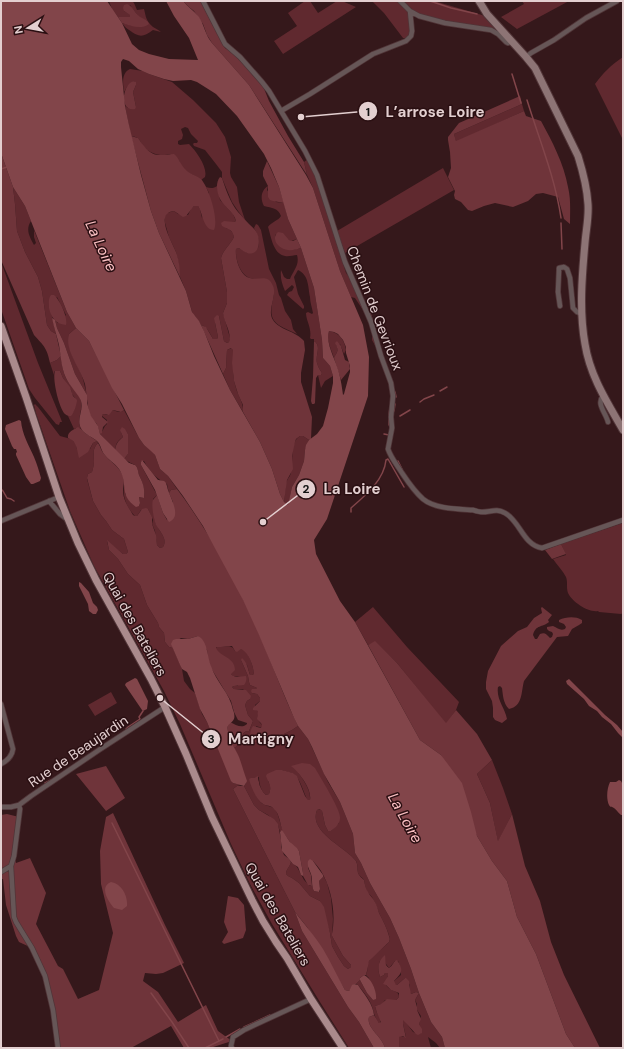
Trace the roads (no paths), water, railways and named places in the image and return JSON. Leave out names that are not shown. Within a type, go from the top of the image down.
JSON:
[{"type":"main road","name":"Quai des Bateliers","points":[[1,326],[59,497],[96,580],[151,679],[186,754],[212,817],[263,921],[343,1048]]},
{"type":"street","name":"Chemin de Gevrioux","points":[[203,1],[226,44],[262,82],[281,110],[314,167],[345,262],[371,322],[393,390],[391,417],[392,432],[388,449],[411,486],[430,504],[482,512],[496,510],[507,514],[533,545],[542,548],[623,520]]},
{"type":"street","points":[[400,1],[410,11],[419,16],[441,22],[491,30],[498,34],[506,42],[508,43],[512,41]]},
{"type":"street","points":[[479,1],[487,14],[535,68],[578,156],[585,179],[588,212],[584,257],[582,314],[585,344],[594,377],[623,430]]},
{"type":"street","points":[[526,57],[586,18],[617,1]]},
{"type":"street","points":[[281,110],[310,94],[373,54],[406,41],[411,36],[412,31],[410,11]]},
{"type":"street","points":[[560,306],[558,292],[558,270],[559,268],[564,267],[567,269],[570,278],[573,308],[582,314]]},
{"type":"street","points":[[604,396],[601,399],[601,403],[608,422]]},
{"type":"street","points":[[1,521],[59,497]]},
{"type":"street","points":[[49,501],[60,514],[68,520]]},
{"type":"street","points":[[1,704],[13,749],[6,762],[1,764]]},
{"type":"street","name":"Rue de Beaujardin","points":[[1,807],[19,805],[99,750],[165,708]]},
{"type":"street","points":[[19,805],[20,809],[14,856],[11,866],[14,917],[32,948],[45,976],[53,1010],[58,1048]]},
{"type":"street","points":[[1,872],[11,866]]},
{"type":"street","points":[[232,1048],[233,1037],[244,1030],[311,999]]},
{"type":"water","name":"La Loire","points":[[1,1],[107,1],[122,23],[132,44],[139,50],[169,59],[198,60],[189,38],[166,1],[183,1],[199,17],[212,43],[249,85],[313,188],[340,271],[363,325],[369,357],[368,396],[327,519],[314,540],[316,554],[340,601],[355,622],[420,740],[441,755],[462,783],[477,836],[492,861],[507,881],[517,917],[536,954],[566,1034],[575,1048],[445,1048],[442,1037],[431,1022],[390,918],[355,853],[353,834],[340,802],[324,774],[308,739],[294,718],[243,600],[203,526],[168,476],[160,469],[155,455],[139,438],[89,341],[76,328],[67,312],[25,206],[13,187],[1,153]],"holes":[[[123,59],[129,61],[138,69],[149,74],[173,81],[191,80],[216,94],[237,116],[264,154],[279,187],[288,219],[301,248],[314,288],[322,340],[323,358],[330,366],[333,376],[333,383],[323,426],[306,445],[304,461],[299,475],[292,487],[288,505],[284,502],[280,494],[272,469],[260,442],[230,390],[204,331],[192,312],[186,291],[159,233],[141,175],[125,106],[121,67],[121,62]],[[329,331],[338,334],[346,347],[350,372],[343,395],[338,368],[328,341]]]},
{"type":"water","points":[[52,318],[55,320],[75,374],[87,395],[87,403],[91,416],[98,426],[100,434],[129,463],[137,467],[143,483],[144,491],[144,498],[139,497],[139,506],[136,507],[127,498],[122,474],[119,469],[106,456],[97,441],[85,433],[80,426],[79,419],[82,405],[81,401],[64,374]]},
{"type":"water","points":[[19,420],[21,421],[24,435],[41,478],[40,481],[33,484],[31,484],[26,477],[16,455],[16,449],[12,446],[5,429],[6,425]]},
{"type":"water","points":[[142,460],[158,480],[164,481],[166,484],[175,512],[173,520],[169,522],[163,513],[155,490],[141,465]]},
{"type":"water","points":[[79,582],[89,592],[93,603],[97,607],[98,610],[96,614],[89,611],[88,604],[79,586]]},
{"type":"water","points":[[198,636],[204,642],[213,672],[229,698],[234,713],[234,719],[228,725],[228,731],[247,781],[244,786],[231,781],[207,722],[200,709],[190,678],[187,672],[182,669],[171,644],[173,640],[176,639],[188,639]]},
{"type":"water","points":[[135,678],[137,679],[148,701],[147,709],[143,711],[125,685]]},
{"type":"water","points":[[569,679],[617,725],[623,732],[623,738],[611,724],[589,706],[584,699],[567,684],[566,681]]},
{"type":"water","points":[[619,780],[623,785],[623,815],[610,806],[607,800],[610,782],[616,782]]},
{"type":"water","points":[[282,830],[290,842],[299,851],[303,876],[301,875],[298,867],[293,864],[282,851],[280,832]]},
{"type":"water","points":[[310,859],[323,875],[319,881],[319,892],[314,891],[313,889],[312,876],[308,868],[308,861]]},
{"type":"water","points":[[111,882],[118,885],[124,891],[127,906],[122,910],[114,908],[109,902],[105,891],[107,884]]},
{"type":"water","points":[[295,912],[323,949],[345,990],[349,991],[354,984],[358,985],[370,1003],[374,1015],[369,1017],[370,1025],[385,1048],[374,1048],[302,931]]},
{"type":"water","points":[[364,975],[373,985],[376,992],[376,999],[373,1000],[367,993],[360,980],[360,978]]},
{"type":"waterway","points":[[430,1],[477,14]]},
{"type":"waterway","points":[[512,74],[521,103]]},
{"type":"waterway","points":[[527,100],[551,173],[561,218]]},
{"type":"waterway","points":[[1,169],[7,167]]},
{"type":"waterway","points":[[561,223],[562,249]]},
{"type":"waterway","points":[[369,310],[375,329]]},
{"type":"waterway","points":[[440,391],[447,387]]},
{"type":"waterway","points":[[395,392],[396,397]]},
{"type":"waterway","points":[[420,402],[434,395]]},
{"type":"waterway","points":[[394,411],[395,404]]},
{"type":"waterway","points":[[389,415],[390,407]]},
{"type":"waterway","points":[[400,416],[410,410]]},
{"type":"waterway","points":[[389,419],[389,425]]},
{"type":"waterway","points":[[384,434],[389,434]]},
{"type":"waterway","points":[[351,512],[351,508],[378,481],[385,467],[386,460],[388,459],[404,487]]},
{"type":"waterway","points":[[398,461],[402,469]]},
{"type":"waterway","points":[[1,489],[7,498],[14,501]]},
{"type":"waterway","points":[[126,729],[140,719],[139,717],[143,711]]},
{"type":"waterway","points":[[45,783],[51,780]]},
{"type":"waterway","points":[[112,823],[219,1041]]},
{"type":"waterway","points":[[151,993],[189,1048]]},
{"type":"waterway","points":[[244,1027],[270,1015]]},
{"type":"waterway","points":[[226,1037],[240,1029]]},
{"type":"waterway","points":[[205,1048],[223,1039]]},
{"type":"place","name":"L’arrose Loire","points":[[301,117]]},
{"type":"place","name":"La Loire","points":[[263,522]]},
{"type":"place","name":"Martigny","points":[[160,698]]}]
